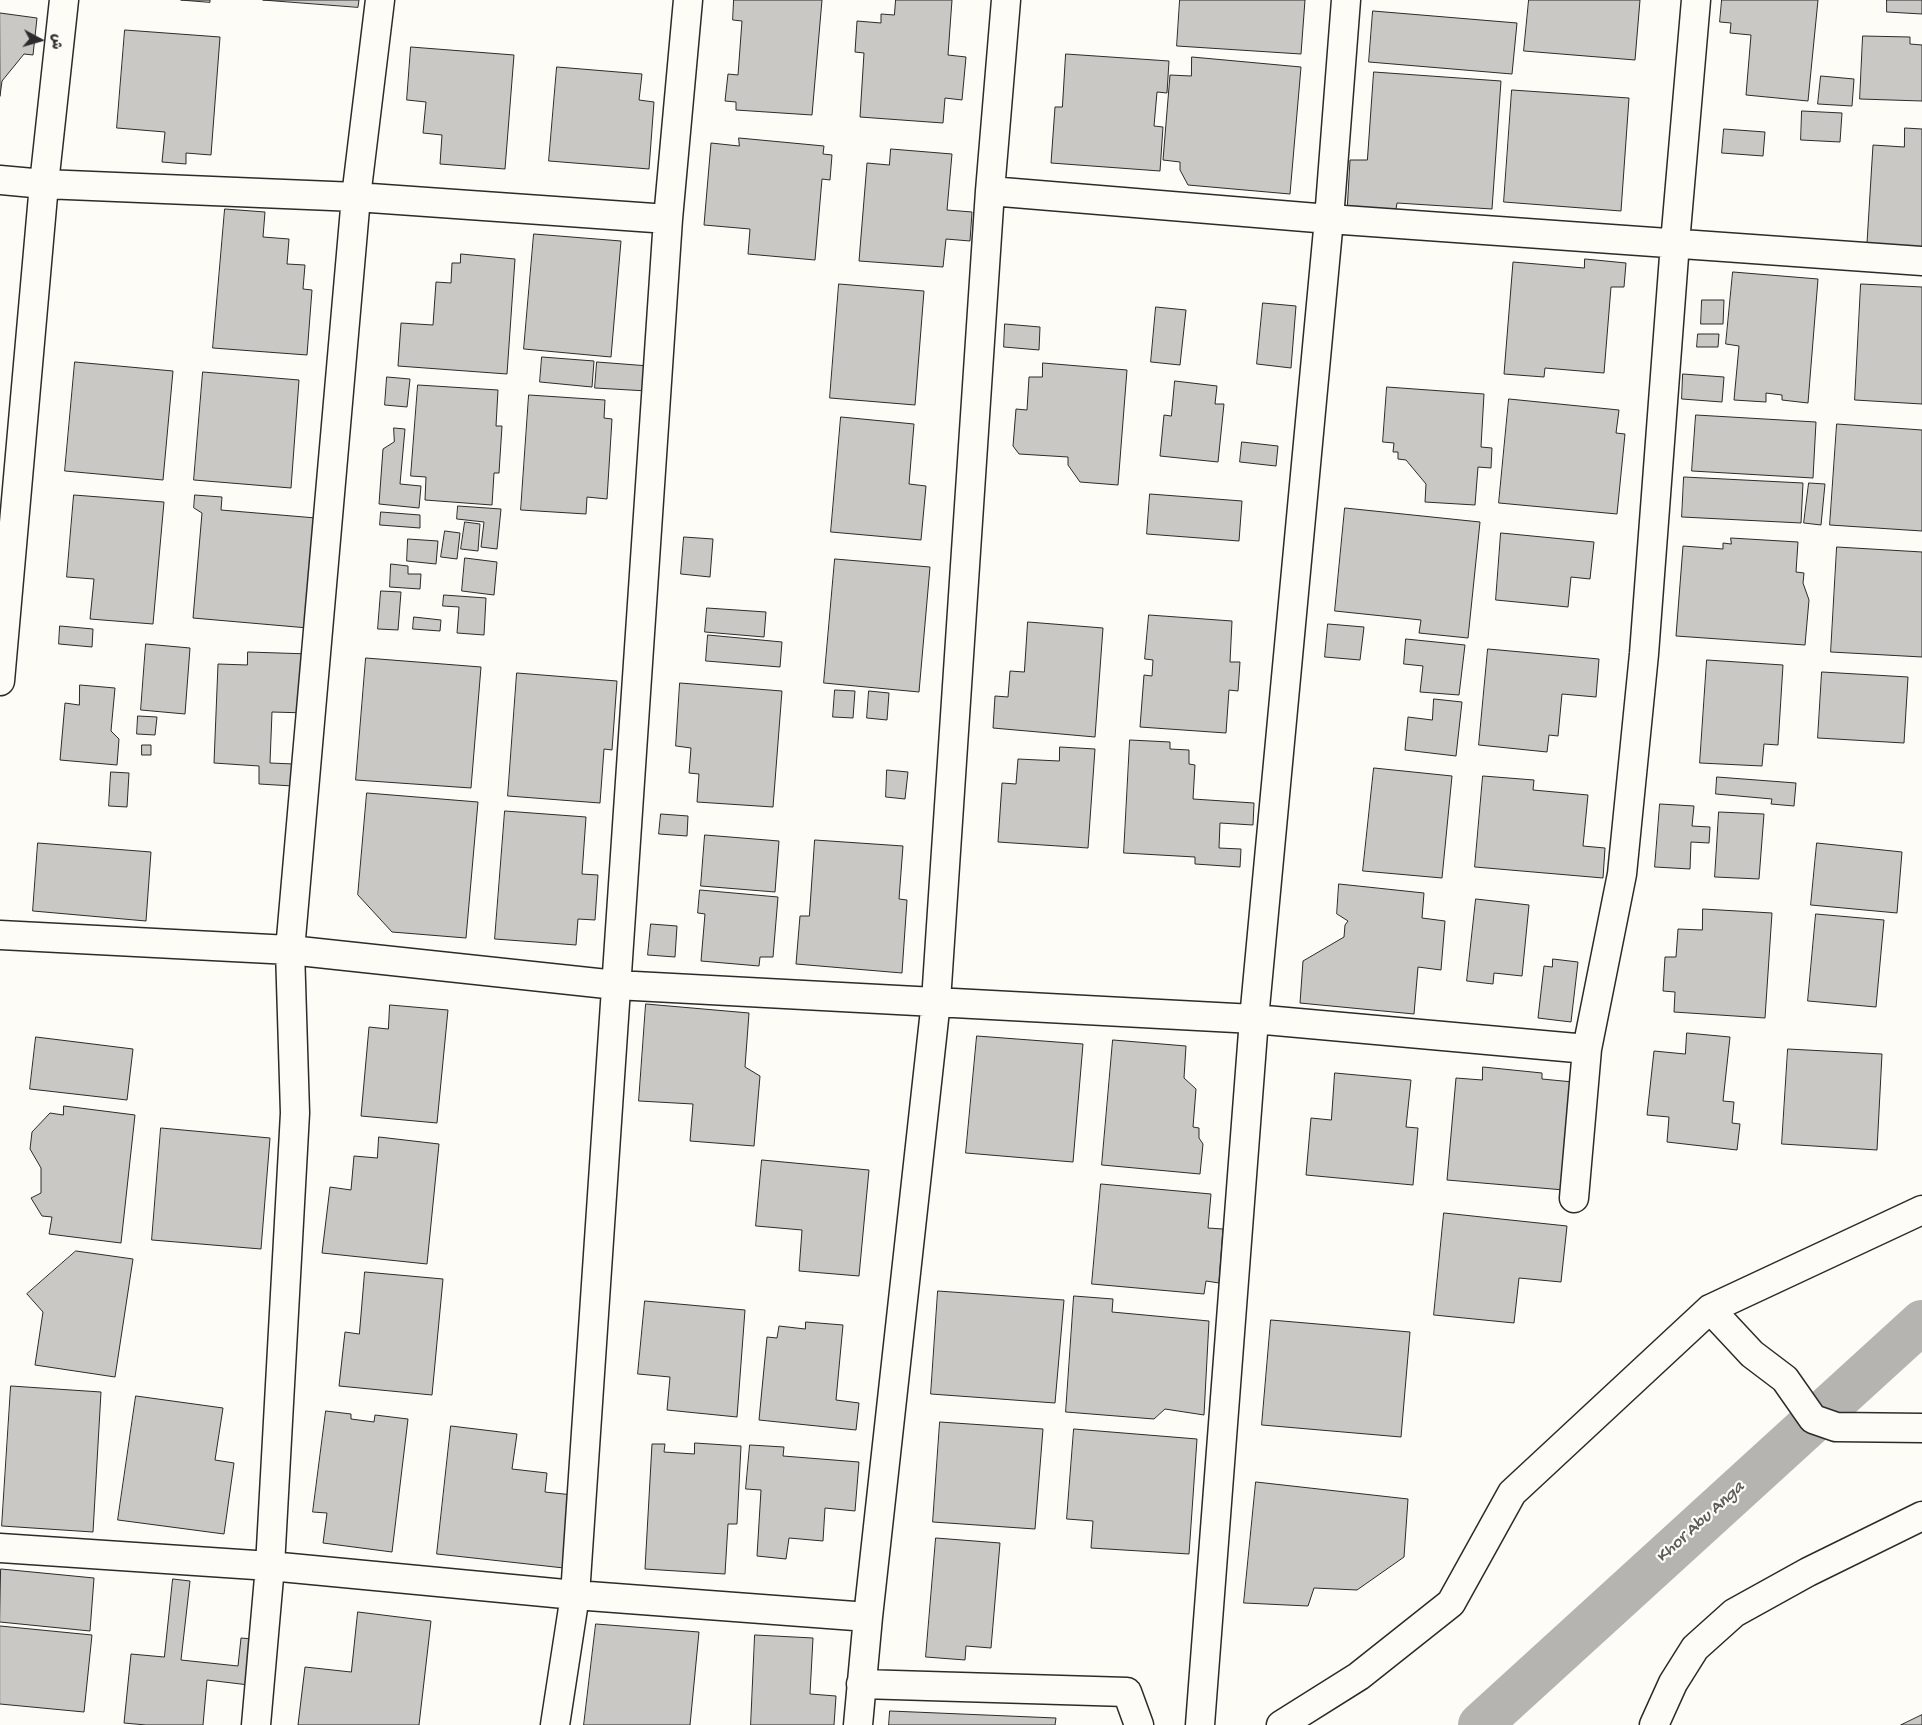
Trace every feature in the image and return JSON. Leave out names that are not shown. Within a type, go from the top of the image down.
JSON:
[{"type":"street","points":[[0,681],[44,184],[64,0]]},
{"type":"street","points":[[256,1725],[270,1566],[295,1113],[290,950],[356,198],[380,0]]},
{"type":"street","points":[[555,1725],[575,1595],[668,219],[688,0]]},
{"type":"street","points":[[858,1725],[868,1617],[936,1001],[990,191],[1006,0]]},
{"type":"street","points":[[1200,1725],[1254,1019],[1329,219],[1346,0]]},
{"type":"street","points":[[1574,1198],[1587,1049],[1622,874],[1644,654],[1675,243],[1696,0]]},
{"type":"street","points":[[0,180],[44,184],[356,198],[668,219]]},
{"type":"street","points":[[990,191],[1329,219],[1922,261]]},
{"type":"street","points":[[0,935],[290,950],[616,985],[1254,1019],[1587,1049]]},
{"type":"street","points":[[1281,1725],[1359,1676],[1451,1603],[1512,1493],[1710,1309],[1922,1210]]},
{"type":"street","points":[[1710,1309],[1752,1354],[1784,1379],[1813,1419],[1836,1427],[1922,1428]]},
{"type":"street","points":[[1654,1725],[1673,1683],[1695,1648],[1734,1613],[1808,1572],[1922,1516]]},
{"type":"street","points":[[0,1548],[270,1566],[575,1595],[868,1617]]},
{"type":"street","points":[[861,1684],[1127,1692],[1139,1725]]},
{"type":"building","points":[[181,0],[210,0],[210,2]]},
{"type":"building","points":[[263,0],[359,0],[358,7]]},
{"type":"building","points":[[734,0],[822,0],[812,115],[736,110],[736,102],[725,101],[728,74],[738,75],[742,21],[733,20]]},
{"type":"building","points":[[896,0],[952,0],[948,55],[966,57],[962,100],[945,98],[943,123],[860,117],[864,53],[855,52],[857,21],[881,23],[881,14],[894,15]]},
{"type":"building","points":[[1180,0],[1305,0],[1301,54],[1177,46]]},
{"type":"building","points":[[1529,0],[1640,0],[1635,60],[1524,51]]},
{"type":"building","points":[[1722,0],[1818,0],[1808,101],[1746,95],[1751,35],[1730,33],[1731,23],[1720,22]]},
{"type":"building","points":[[1887,0],[1922,0],[1922,14],[1887,12]]},
{"type":"building","points":[[1373,11],[1517,23],[1512,74],[1369,62]]},
{"type":"building","points":[[0,13],[37,18],[33,55],[24,54],[2,81],[0,96]]},
{"type":"building","points":[[125,30],[220,37],[211,155],[186,153],[186,164],[162,162],[165,132],[117,128]]},
{"type":"building","points":[[1863,36],[1910,37],[1910,44],[1922,45],[1922,101],[1860,99]]},
{"type":"building","points":[[411,47],[514,55],[505,169],[440,164],[442,135],[423,133],[426,102],[407,100]]},
{"type":"building","points":[[1066,54],[1169,61],[1167,93],[1157,92],[1154,126],[1163,127],[1160,171],[1051,163],[1055,107],[1062,107]]},
{"type":"building","points":[[1192,57],[1301,67],[1290,194],[1188,185],[1180,170],[1180,162],[1163,160],[1170,75],[1191,76]]},
{"type":"building","points":[[557,67],[642,74],[639,100],[654,102],[649,169],[549,161]]},
{"type":"building","points":[[1374,72],[1501,81],[1492,209],[1397,203],[1395,215],[1347,212],[1350,160],[1367,160]]},
{"type":"building","points":[[1821,76],[1854,79],[1852,106],[1818,104]]},
{"type":"building","points":[[1512,90],[1629,98],[1621,211],[1504,202]]},
{"type":"building","points":[[1802,111],[1842,113],[1840,142],[1801,140]]},
{"type":"building","points":[[1905,128],[1922,129],[1922,247],[1867,243],[1873,145],[1904,147]]},
{"type":"building","points":[[1724,129],[1765,132],[1763,156],[1722,153]]},
{"type":"building","points":[[739,138],[824,146],[823,154],[832,155],[830,180],[822,179],[815,260],[748,254],[750,229],[704,225],[711,143],[739,146]]},
{"type":"building","points":[[891,149],[952,154],[947,210],[972,212],[970,241],[946,239],[943,267],[859,261],[867,163],[889,165]]},
{"type":"building","points":[[225,209],[265,212],[263,237],[289,239],[287,264],[305,265],[303,289],[312,290],[307,355],[213,348]]},
{"type":"building","points":[[534,234],[621,241],[611,357],[524,349]]},
{"type":"building","points":[[461,254],[515,259],[507,374],[398,366],[401,323],[433,325],[436,282],[451,283],[452,263],[460,263]]},
{"type":"building","points":[[1585,259],[1626,263],[1624,287],[1611,287],[1604,373],[1545,368],[1544,377],[1504,374],[1513,262],[1584,268]]},
{"type":"building","points":[[1733,272],[1818,279],[1808,403],[1782,400],[1782,395],[1766,393],[1766,402],[1734,400],[1739,346],[1726,344]]},
{"type":"building","points":[[839,284],[924,291],[915,405],[830,398]]},
{"type":"building","points":[[1861,284],[1922,287],[1922,404],[1855,400]]},
{"type":"building","points":[[1702,300],[1724,300],[1723,324],[1701,324]]},
{"type":"building","points":[[1263,303],[1296,306],[1291,368],[1257,364]]},
{"type":"building","points":[[1156,307],[1186,310],[1180,365],[1151,362]]},
{"type":"building","points":[[1005,324],[1040,327],[1039,350],[1004,347]]},
{"type":"building","points":[[1698,334],[1719,334],[1718,347],[1697,347]]},
{"type":"building","points":[[542,357],[594,361],[592,387],[540,382]]},
{"type":"building","points":[[75,362],[173,371],[163,480],[65,471]]},
{"type":"building","points":[[597,362],[649,366],[647,391],[595,388]]},
{"type":"building","points":[[1043,363],[1127,370],[1118,485],[1080,482],[1068,465],[1068,457],[1019,454],[1013,446],[1016,409],[1027,410],[1029,377],[1042,377]]},
{"type":"building","points":[[203,372],[299,380],[291,488],[194,480]]},
{"type":"building","points":[[1683,374],[1724,377],[1722,402],[1682,399]]},
{"type":"building","points":[[387,377],[410,379],[407,407],[385,405]]},
{"type":"building","points":[[1175,381],[1217,386],[1215,404],[1224,404],[1218,462],[1160,456],[1164,415],[1171,416]]},
{"type":"building","points":[[418,385],[498,390],[496,426],[502,426],[499,473],[494,473],[492,505],[425,500],[426,477],[411,476]]},
{"type":"building","points":[[1387,387],[1484,394],[1481,447],[1492,448],[1491,468],[1478,467],[1475,505],[1425,502],[1426,484],[1406,460],[1398,459],[1398,452],[1393,452],[1394,443],[1383,442]]},
{"type":"building","points":[[529,395],[605,400],[604,418],[612,419],[607,499],[587,497],[586,514],[521,510]]},
{"type":"building","points":[[1509,399],[1619,410],[1616,433],[1625,434],[1617,514],[1499,503]]},
{"type":"building","points":[[1696,415],[1816,422],[1813,478],[1692,471]]},
{"type":"building","points":[[841,417],[914,424],[909,484],[926,486],[921,540],[831,532]]},
{"type":"building","points":[[1837,424],[1922,430],[1922,531],[1830,525]]},
{"type":"building","points":[[394,428],[405,429],[400,484],[421,486],[419,508],[379,504],[383,449],[394,442]]},
{"type":"building","points":[[1242,442],[1278,446],[1276,466],[1240,462]]},
{"type":"building","points":[[1684,477],[1803,483],[1801,523],[1682,517]]},
{"type":"building","points":[[1809,483],[1825,484],[1821,525],[1804,523]]},
{"type":"building","points":[[1150,494],[1242,501],[1239,541],[1147,534]]},
{"type":"building","points":[[74,495],[164,502],[153,624],[90,619],[94,579],[67,577]]},
{"type":"building","points":[[195,495],[222,497],[221,510],[316,518],[308,628],[193,618],[202,513],[194,508]]},
{"type":"building","points":[[458,506],[501,509],[497,549],[481,547],[484,522],[457,519]]},
{"type":"building","points":[[1345,508],[1480,522],[1468,638],[1419,633],[1421,620],[1335,611]]},
{"type":"building","points":[[381,512],[420,515],[420,528],[380,525]]},
{"type":"building","points":[[465,522],[480,524],[478,551],[461,549]]},
{"type":"building","points":[[445,531],[460,533],[457,559],[441,557]]},
{"type":"building","points":[[1501,533],[1594,542],[1590,579],[1571,577],[1568,607],[1496,600]]},
{"type":"building","points":[[684,537],[713,539],[710,577],[681,574]]},
{"type":"building","points":[[1731,538],[1798,542],[1796,572],[1804,573],[1803,583],[1809,600],[1805,645],[1676,636],[1683,546],[1723,549],[1723,543],[1731,544]]},
{"type":"building","points":[[408,539],[438,541],[436,564],[407,561]]},
{"type":"building","points":[[1837,547],[1922,552],[1922,657],[1831,652]]},
{"type":"building","points":[[465,558],[497,562],[494,595],[462,591]]},
{"type":"building","points":[[835,559],[930,567],[919,692],[824,683]]},
{"type":"building","points":[[391,564],[408,566],[408,574],[421,574],[420,589],[390,587]]},
{"type":"building","points":[[381,591],[401,592],[398,630],[378,629]]},
{"type":"building","points":[[444,595],[486,598],[484,635],[457,633],[459,607],[443,606]]},
{"type":"building","points":[[707,608],[766,612],[764,637],[705,632]]},
{"type":"building","points":[[1149,615],[1232,621],[1230,662],[1240,662],[1238,691],[1229,690],[1226,733],[1140,727],[1144,675],[1152,676],[1153,660],[1145,659]]},
{"type":"building","points":[[414,617],[441,620],[440,631],[413,629]]},
{"type":"building","points":[[1028,622],[1103,628],[1095,737],[993,728],[995,696],[1008,697],[1010,671],[1024,672]]},
{"type":"building","points":[[1328,624],[1364,627],[1360,660],[1325,657]]},
{"type":"building","points":[[60,626],[93,629],[92,647],[59,644]]},
{"type":"building","points":[[708,635],[782,642],[780,667],[706,661]]},
{"type":"building","points":[[1406,639],[1465,645],[1459,695],[1420,692],[1423,666],[1404,664]]},
{"type":"building","points":[[146,644],[190,648],[185,714],[141,710]]},
{"type":"building","points":[[1488,649],[1599,659],[1596,697],[1562,694],[1558,736],[1549,735],[1547,752],[1479,745]]},
{"type":"building","points":[[248,652],[310,654],[307,713],[272,712],[270,763],[294,764],[293,786],[259,784],[259,766],[214,763],[218,664],[247,665]]},
{"type":"building","points":[[366,658],[481,667],[471,788],[356,780]]},
{"type":"building","points":[[1707,660],[1783,665],[1778,745],[1764,744],[1762,766],[1700,763]]},
{"type":"building","points":[[1822,672],[1908,677],[1904,743],[1818,738]]},
{"type":"building","points":[[517,673],[617,681],[612,750],[604,749],[600,803],[508,796]]},
{"type":"building","points":[[680,683],[782,691],[773,807],[697,802],[699,774],[689,773],[691,748],[676,746]]},
{"type":"building","points":[[80,685],[115,688],[111,731],[119,739],[117,765],[60,760],[65,703],[79,705]]},
{"type":"building","points":[[835,690],[855,691],[853,718],[833,717]]},
{"type":"building","points":[[869,691],[889,693],[887,720],[867,718]]},
{"type":"building","points":[[1434,699],[1462,702],[1456,756],[1405,750],[1408,717],[1432,720]]},
{"type":"building","points":[[138,716],[157,717],[155,735],[137,734]]},
{"type":"building","points":[[1130,740],[1170,742],[1170,749],[1189,750],[1189,764],[1195,765],[1193,799],[1254,803],[1253,825],[1220,823],[1219,848],[1241,849],[1240,867],[1195,864],[1195,857],[1124,853]]},
{"type":"building","points":[[142,745],[151,745],[151,755],[142,755]]},
{"type":"building","points":[[1060,747],[1095,749],[1088,848],[998,842],[1002,783],[1016,784],[1018,759],[1059,761]]},
{"type":"building","points":[[1374,768],[1452,776],[1442,878],[1363,871]]},
{"type":"building","points":[[887,770],[908,772],[905,799],[886,797]]},
{"type":"building","points":[[111,772],[129,773],[127,807],[109,806]]},
{"type":"building","points":[[1483,776],[1534,780],[1533,790],[1588,795],[1583,846],[1605,848],[1603,878],[1475,867]]},
{"type":"building","points":[[1717,777],[1796,783],[1794,806],[1771,804],[1772,799],[1716,794]]},
{"type":"building","points":[[367,793],[478,802],[466,938],[392,932],[358,895]]},
{"type":"building","points":[[1660,804],[1694,806],[1692,826],[1710,827],[1709,843],[1691,842],[1690,869],[1655,867]]},
{"type":"building","points":[[505,811],[586,817],[582,874],[598,875],[595,920],[578,919],[576,945],[495,939]]},
{"type":"building","points":[[1719,812],[1764,814],[1759,879],[1715,877]]},
{"type":"building","points":[[661,814],[688,816],[687,836],[659,834]]},
{"type":"building","points":[[705,835],[779,841],[775,892],[701,886]]},
{"type":"building","points":[[815,840],[903,846],[899,899],[907,900],[902,973],[796,964],[800,916],[809,916]]},
{"type":"building","points":[[38,843],[151,852],[146,921],[33,911]]},
{"type":"building","points":[[1817,843],[1902,852],[1897,913],[1811,905]]},
{"type":"building","points":[[1339,884],[1424,893],[1422,918],[1445,921],[1441,970],[1418,967],[1414,1014],[1300,1003],[1303,961],[1344,937],[1345,925],[1348,921],[1337,914]]},
{"type":"building","points":[[700,890],[778,897],[773,957],[760,957],[759,966],[701,961],[705,914],[698,913]]},
{"type":"building","points":[[1476,899],[1529,905],[1522,976],[1494,973],[1493,984],[1467,981]]},
{"type":"building","points":[[1703,909],[1772,913],[1765,1018],[1674,1012],[1675,992],[1663,991],[1665,957],[1676,957],[1678,929],[1702,930]]},
{"type":"building","points":[[1816,914],[1884,920],[1876,1007],[1808,1001]]},
{"type":"building","points":[[651,924],[677,926],[675,957],[648,955]]},
{"type":"building","points":[[1553,959],[1578,962],[1571,1022],[1538,1018],[1544,966],[1552,967]]},
{"type":"building","points":[[646,1004],[749,1013],[745,1067],[760,1076],[754,1146],[690,1141],[693,1104],[639,1101]]},
{"type":"building","points":[[390,1005],[448,1010],[437,1123],[361,1116],[369,1027],[388,1029]]},
{"type":"building","points":[[1687,1033],[1730,1037],[1723,1101],[1734,1102],[1732,1123],[1740,1124],[1737,1150],[1667,1142],[1669,1117],[1647,1115],[1654,1051],[1685,1054]]},
{"type":"building","points":[[977,1036],[1083,1044],[1073,1162],[966,1153]]},
{"type":"building","points":[[36,1037],[133,1049],[127,1100],[30,1089]]},
{"type":"building","points":[[1113,1040],[1186,1046],[1184,1078],[1196,1089],[1193,1127],[1199,1128],[1199,1138],[1203,1144],[1200,1174],[1102,1165]]},
{"type":"building","points":[[1788,1049],[1882,1054],[1877,1150],[1782,1144]]},
{"type":"building","points":[[1483,1067],[1542,1073],[1542,1079],[1573,1082],[1564,1190],[1447,1180],[1456,1078],[1482,1080]]},
{"type":"building","points":[[1335,1073],[1411,1080],[1406,1127],[1418,1128],[1413,1185],[1306,1175],[1311,1118],[1331,1120]]},
{"type":"building","points":[[64,1106],[135,1115],[121,1243],[49,1234],[52,1217],[42,1216],[31,1198],[41,1193],[41,1168],[30,1149],[32,1132],[50,1113],[63,1115]]},
{"type":"building","points":[[161,1128],[270,1138],[261,1249],[152,1240]]},
{"type":"building","points":[[379,1137],[439,1144],[427,1264],[322,1253],[330,1187],[351,1190],[354,1156],[377,1158]]},
{"type":"building","points":[[762,1160],[869,1170],[859,1276],[799,1271],[802,1230],[756,1226]]},
{"type":"building","points":[[1101,1184],[1211,1194],[1208,1228],[1223,1229],[1219,1283],[1206,1281],[1204,1294],[1092,1284]]},
{"type":"building","points":[[1444,1213],[1567,1226],[1561,1282],[1519,1278],[1514,1323],[1434,1315]]},
{"type":"building","points":[[76,1251],[133,1259],[115,1377],[35,1365],[43,1312],[27,1294]]},
{"type":"building","points":[[365,1272],[443,1279],[432,1395],[339,1386],[345,1332],[359,1334]]},
{"type":"building","points":[[938,1291],[1064,1300],[1055,1403],[931,1394]]},
{"type":"building","points":[[1074,1296],[1113,1299],[1112,1312],[1209,1321],[1204,1415],[1165,1409],[1154,1419],[1066,1412]]},
{"type":"building","points":[[645,1301],[745,1310],[737,1417],[667,1410],[670,1377],[638,1374]]},
{"type":"building","points":[[1271,1320],[1410,1332],[1401,1437],[1262,1425]]},
{"type":"building","points":[[806,1322],[843,1325],[836,1400],[859,1403],[856,1430],[759,1420],[767,1337],[777,1338],[779,1326],[805,1329]]},
{"type":"building","points":[[11,1386],[101,1392],[93,1532],[2,1526]]},
{"type":"building","points":[[136,1396],[223,1408],[215,1460],[234,1463],[224,1534],[118,1520]]},
{"type":"building","points":[[326,1411],[351,1414],[351,1419],[374,1422],[375,1415],[408,1419],[392,1552],[323,1543],[327,1513],[313,1512]]},
{"type":"building","points":[[940,1422],[1043,1429],[1035,1529],[933,1522]]},
{"type":"building","points":[[451,1426],[517,1434],[512,1469],[547,1473],[545,1492],[573,1495],[564,1568],[437,1554]]},
{"type":"building","points":[[1074,1429],[1197,1439],[1189,1554],[1091,1548],[1093,1521],[1067,1519]]},
{"type":"building","points":[[695,1443],[741,1446],[737,1524],[728,1524],[725,1574],[645,1569],[652,1444],[665,1444],[664,1452],[694,1454]]},
{"type":"building","points":[[750,1445],[784,1447],[783,1456],[859,1462],[855,1511],[825,1508],[823,1541],[789,1538],[786,1559],[757,1556],[761,1490],[746,1489]]},
{"type":"building","points":[[1256,1482],[1408,1499],[1404,1557],[1357,1590],[1314,1588],[1308,1606],[1244,1603]]},
{"type":"building","points":[[936,1538],[1000,1543],[991,1648],[966,1646],[965,1660],[926,1657]]},
{"type":"building","points":[[1,1569],[94,1578],[90,1631],[0,1622]]},
{"type":"building","points":[[173,1579],[190,1581],[181,1660],[238,1666],[241,1638],[253,1639],[249,1685],[207,1680],[203,1725],[124,1723],[131,1654],[164,1657]]},
{"type":"building","points":[[358,1612],[431,1621],[419,1725],[298,1725],[305,1667],[351,1672]]},
{"type":"building","points":[[596,1624],[699,1632],[690,1725],[584,1725]]},
{"type":"building","points":[[0,1626],[92,1635],[84,1712],[0,1704]]},
{"type":"building","points":[[755,1635],[813,1638],[810,1694],[836,1696],[834,1725],[751,1725]]},
{"type":"building","points":[[890,1711],[1056,1718],[1055,1725],[889,1725]]},
{"type":"building","points":[[1922,1715],[1922,1725],[1901,1725]]},
{"type":"waterway","name":"Khor Abu Anga","points":[[1480,1725],[1922,1322]]}]
